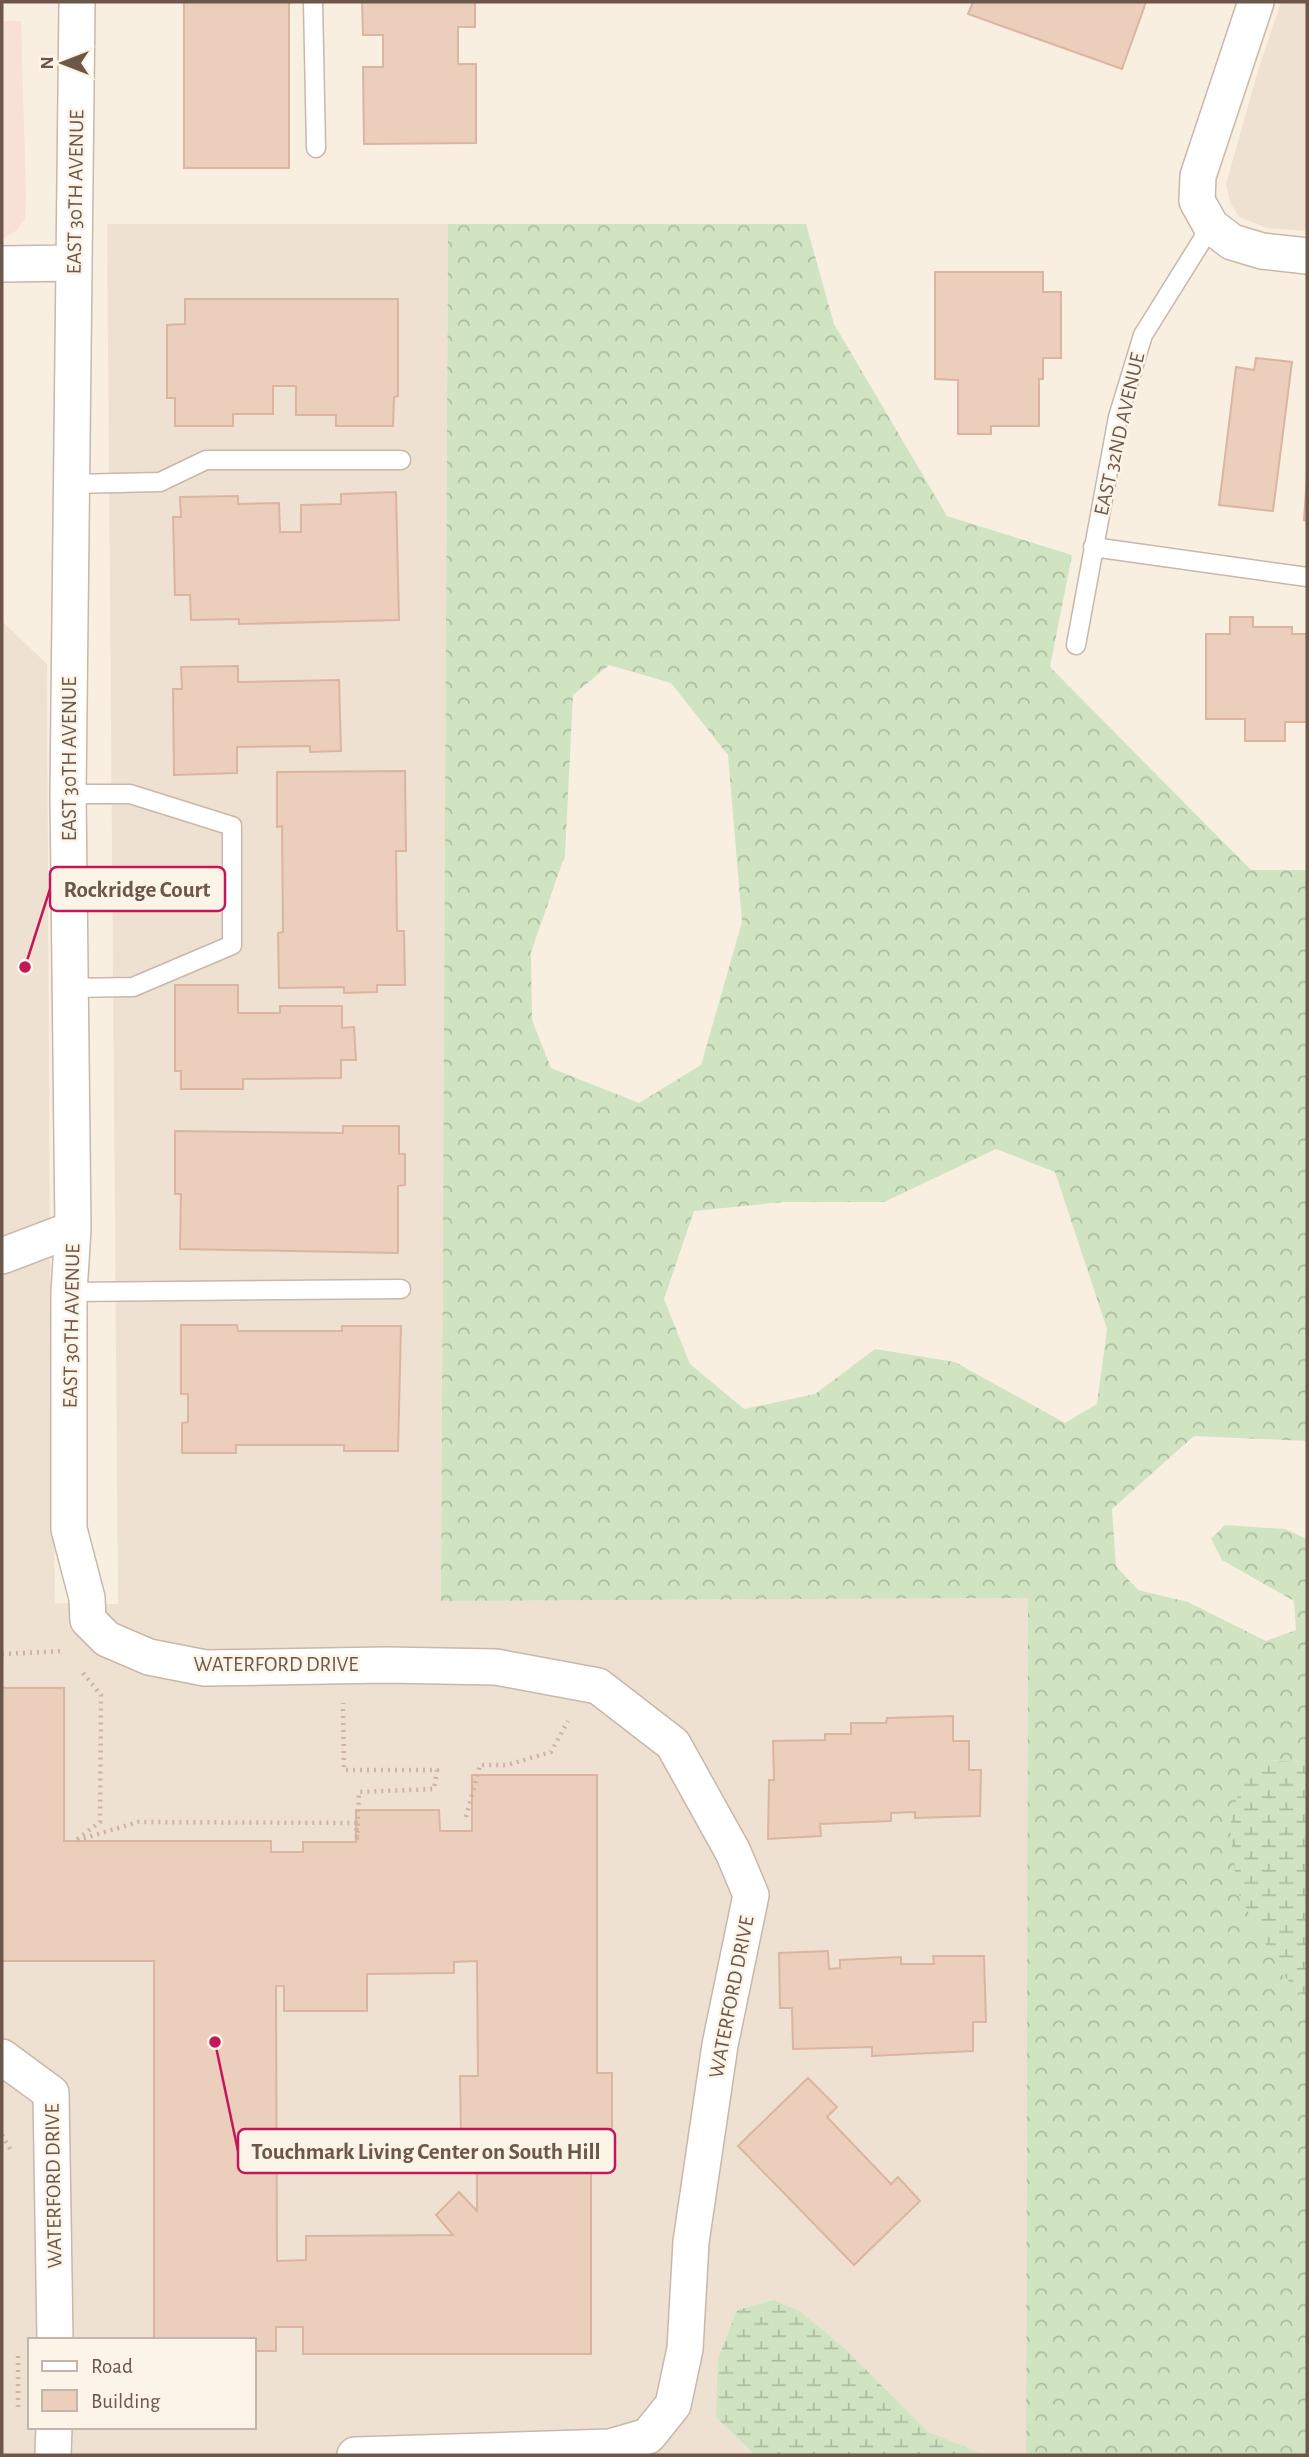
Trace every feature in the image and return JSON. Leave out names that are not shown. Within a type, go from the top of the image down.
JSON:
[{"type":"street","name":"EAST 30TH AVENUE","points":[[77,2],[68,794],[73,1229],[69,1292],[69,1529],[87,1598]]},
{"type":"street","points":[[1256,2],[1198,176],[1197,201],[1211,226],[1232,242],[1262,251],[1307,256]]},
{"type":"street","points":[[2,264],[74,263]]},
{"type":"street","points":[[2,1256],[73,1229]]},
{"type":"street","name":"WATERFORD DRIVE","points":[[87,1598],[88,1620],[107,1639],[149,1657],[205,1668],[496,1667],[598,1686],[673,1744],[733,1852],[751,1895],[720,2045],[691,2242],[685,2349],[673,2405],[648,2436],[610,2447],[355,2455]]},
{"type":"street","name":"WATERFORD DRIVE","points":[[2,2057],[51,2094],[55,2338]]},
{"type":"street","points":[[53,2455],[54,2429]]},
{"type":"lane","points":[[313,2],[316,148]]},
{"type":"lane","name":"EAST 32ND AVENUE","points":[[1076,645],[1118,417],[1143,335],[1211,226]]},
{"type":"lane","points":[[71,484],[160,482],[206,460],[401,460]]},
{"type":"lane","points":[[1093,547],[1307,577]]},
{"type":"lane","points":[[68,794],[130,794],[232,826],[232,945],[133,987],[69,988]]},
{"type":"lane","points":[[69,1292],[401,1289]]},
{"type":"path","points":[[2,1654],[65,1651],[72,1660]]},
{"type":"path","points":[[79,1669],[101,1695],[101,1783],[100,1822],[75,1842],[138,1822],[356,1823],[357,1842],[359,1791],[434,1789],[437,1770],[344,1770],[343,1666]]},
{"type":"path","points":[[466,1817],[480,1765],[507,1765],[551,1752],[588,1684]]},
{"type":"shaded area","points":[[1281,2],[1307,2],[1307,231],[1267,228],[1239,217],[1230,202],[1226,184],[1259,67]]},
{"type":"shaded area","points":[[2,21],[21,21],[26,199],[25,218],[17,230],[2,239]]},
{"type":"shaded area","points":[[107,224],[448,224],[441,1601],[1028,1598],[1026,2455],[2,2455],[2,621],[47,664],[50,1270],[55,1603],[118,1604]]},
{"type":"green space","points":[[448,224],[806,224],[834,324],[947,516],[1072,555],[1050,667],[1251,870],[1307,870],[1307,1441],[1194,1436],[1112,1509],[1116,1566],[1138,1590],[1188,1602],[1266,1641],[1296,1630],[1294,1601],[1222,1560],[1211,1539],[1225,1525],[1285,1529],[1307,1539],[1307,1762],[1266,1760],[1280,1972],[1307,2001],[1307,2455],[1026,2455],[1028,1598],[441,1601]],"holes":[[[609,665],[671,683],[728,755],[742,922],[701,1065],[639,1103],[551,1068],[532,1020],[531,952],[565,855],[573,695]],[[996,1149],[1055,1172],[1107,1329],[1097,1404],[1065,1423],[955,1362],[875,1349],[815,1394],[744,1409],[690,1364],[664,1299],[694,1211],[783,1202],[884,1202]]]},
{"type":"green space","points":[[1266,1760],[1307,1762],[1307,2001],[1280,1972],[1237,1891],[1230,1827],[1242,1776]]},
{"type":"green space","points":[[774,2300],[801,2312],[844,2348],[928,2432],[985,2455],[755,2455],[716,2417],[718,2359],[737,2310]]},
{"type":"building","points":[[184,2],[289,2],[289,168],[184,168]]},
{"type":"building","points":[[362,2],[475,2],[475,27],[458,27],[458,64],[476,64],[476,143],[364,144],[363,67],[383,67],[383,35],[363,35]]},
{"type":"building","points":[[973,2],[1146,2],[1122,69],[968,14]]},
{"type":"building","points":[[935,272],[1043,272],[1043,292],[1061,292],[1061,358],[1043,358],[1043,379],[1039,379],[1039,426],[991,426],[991,434],[958,434],[958,380],[935,379]]},
{"type":"building","points":[[185,299],[398,299],[398,396],[394,397],[393,426],[336,426],[336,415],[296,415],[296,386],[273,386],[273,414],[233,414],[233,426],[175,426],[175,398],[167,398],[167,325],[185,324]]},
{"type":"building","points":[[1256,358],[1292,362],[1273,511],[1219,505],[1236,367],[1254,370]]},
{"type":"building","points":[[1307,475],[1307,521],[1304,520]]},
{"type":"building","points":[[396,492],[399,620],[239,624],[239,619],[191,620],[190,595],[175,595],[173,517],[181,517],[180,497],[238,496],[238,504],[279,503],[280,532],[301,532],[301,505],[341,504],[341,494]]},
{"type":"building","points":[[1230,617],[1253,617],[1253,627],[1292,627],[1292,634],[1307,634],[1307,722],[1285,722],[1285,741],[1245,741],[1245,719],[1206,719],[1206,634],[1230,634]]},
{"type":"building","points":[[238,666],[238,682],[339,680],[341,751],[310,752],[310,746],[237,747],[237,773],[174,775],[173,689],[182,689],[181,667]]},
{"type":"building","points":[[405,771],[406,851],[396,851],[397,931],[404,931],[405,985],[377,985],[377,992],[344,993],[344,987],[279,988],[278,933],[283,932],[282,826],[277,827],[277,772]]},
{"type":"building","points":[[175,985],[238,985],[238,1013],[280,1013],[280,1006],[342,1006],[342,1028],[354,1027],[356,1060],[341,1060],[341,1078],[243,1079],[243,1089],[181,1089],[181,1071],[175,1071]]},
{"type":"building","points":[[343,1126],[399,1126],[399,1154],[405,1154],[405,1185],[398,1186],[398,1253],[180,1249],[181,1194],[175,1194],[175,1131],[343,1133]]},
{"type":"building","points":[[181,1325],[237,1325],[238,1331],[342,1331],[342,1326],[401,1326],[398,1451],[344,1451],[344,1445],[236,1445],[236,1453],[182,1453],[182,1423],[188,1422],[188,1394],[181,1394]]},
{"type":"building","points":[[2,1688],[64,1688],[64,1841],[271,1841],[271,1852],[303,1852],[303,1842],[356,1842],[356,1810],[439,1810],[440,1831],[472,1831],[472,1775],[597,1775],[597,2073],[612,2073],[612,2138],[591,2138],[591,2354],[303,2354],[303,2327],[276,2327],[276,2351],[256,2351],[256,2338],[154,2338],[154,1961],[2,1961]],"holes":[[[477,1961],[478,2076],[460,2076],[461,2138],[477,2138],[477,2211],[459,2192],[436,2215],[453,2235],[306,2236],[306,2260],[277,2261],[276,1986],[284,1986],[284,2011],[367,2011],[367,1974],[454,1973],[454,1962]]]},
{"type":"building","points":[[953,1716],[953,1741],[969,1741],[969,1770],[981,1770],[980,1816],[915,1818],[915,1812],[891,1813],[891,1821],[820,1824],[821,1836],[768,1839],[769,1780],[774,1780],[773,1741],[825,1740],[825,1734],[851,1734],[851,1723],[886,1723],[887,1718]]},
{"type":"building","points":[[828,1951],[829,1969],[840,1968],[840,1960],[901,1957],[901,1964],[934,1964],[933,1956],[984,1956],[986,2022],[973,2022],[973,2051],[872,2056],[872,2047],[793,2049],[792,2008],[780,2008],[779,1953]]},
{"type":"building","points":[[808,2078],[837,2107],[827,2117],[891,2184],[898,2177],[920,2201],[854,2265],[738,2146]]},
{"type":"place","name":"Rockridge Court","points":[[25,967]]},
{"type":"place","name":"Touchmark Living Center on South Hill","points":[[215,2042]]}]
